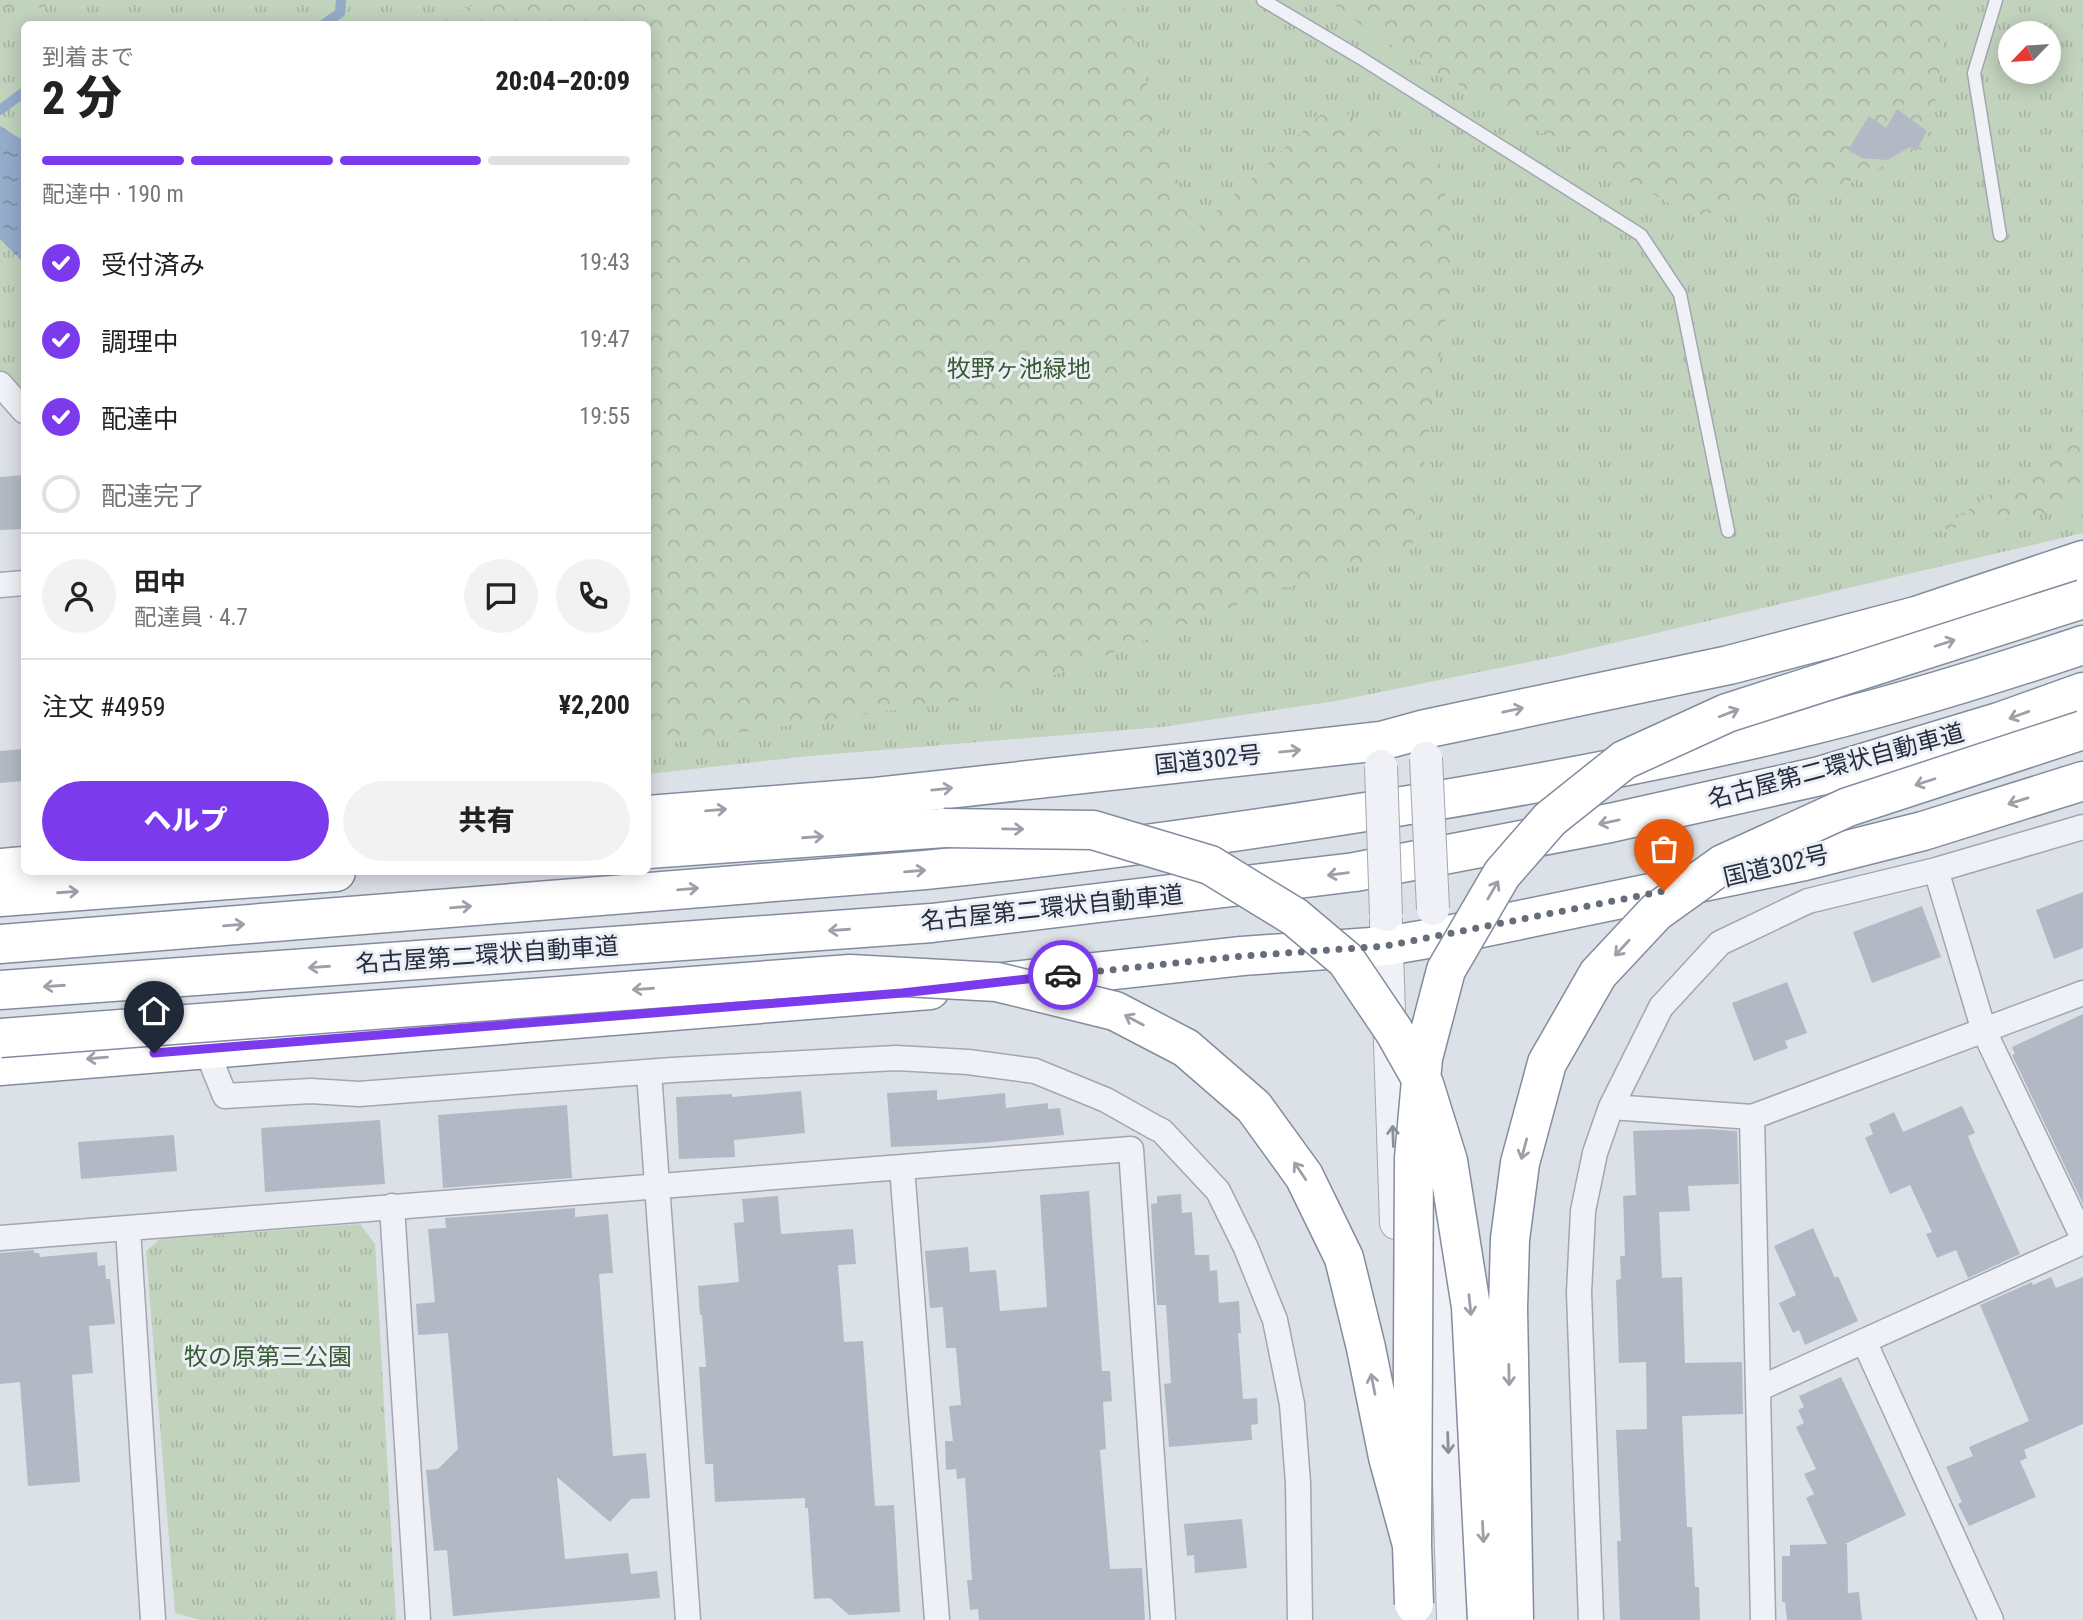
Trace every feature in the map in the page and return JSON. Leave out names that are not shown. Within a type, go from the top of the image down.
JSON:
[{"type":"highway","name":"国道302号","points":[[651,815],[1381,753],[1425,744],[1916,616],[2083,560]]},
{"type":"highway","points":[[1415,1617],[1412,1545],[1413,1158],[1423,1058],[1447,970],[1502,874],[1549,819],[1624,760],[1727,713],[2083,599]]},
{"type":"highway","name":"名古屋第二環状自動車道","points":[[0,944],[925,870],[1237,832],[1537,784],[1793,730],[1982,679],[2083,645]]},
{"type":"highway","name":"名古屋第二環状自動車道","points":[[0,990],[932,923],[1355,872],[1609,822],[1820,776],[1999,722],[2083,692]]},
{"type":"highway","points":[[1514,1620],[1508,1309],[1510,1239],[1520,1163],[1547,1063],[1598,974],[1656,912],[1723,864],[1848,807],[2083,730]]},
{"type":"highway","name":"国道302号","points":[[0,1066],[902,993],[1242,956],[1800,862],[1923,831],[2083,781]]},
{"type":"highway","points":[[651,849],[944,828],[1093,830],[1210,865],[1295,917],[1346,960],[1394,1031],[1424,1084],[1448,1161],[1471,1307],[1487,1620]]},
{"type":"highway","points":[[0,868],[21,866]]},
{"type":"highway","points":[[0,897],[296,875]]},
{"type":"highway","points":[[0,1038],[850,974],[997,982],[1115,1011],[1186,1048],[1235,1090],[1254,1107],[1304,1176],[1344,1258],[1388,1457],[1412,1545]]},
{"type":"street","points":[[0,384],[21,408]]},
{"type":"street","points":[[0,585],[21,583]]},
{"type":"street","points":[[1425,744],[1433,924],[1453,1620]]},
{"type":"street","points":[[1381,753],[1415,1617]]},
{"type":"street","points":[[1591,1620],[1579,1293],[1584,1211],[1595,1153],[1611,1107],[1661,1007],[1720,943],[1808,901],[1936,870],[2083,827]]},
{"type":"street","points":[[1758,1389],[2083,1240],[1984,1031],[1936,870]]},
{"type":"street","points":[[1611,1107],[1752,1117],[2083,993]]},
{"type":"street","points":[[206,1049],[225,1097],[312,1091],[359,1094],[896,1058],[968,1062],[1035,1071],[1106,1100],[1162,1131],[1218,1191],[1246,1248],[1275,1320],[1292,1404],[1298,1483],[1300,1620]]},
{"type":"street","points":[[649,1073],[688,1620]]},
{"type":"street","points":[[1752,1117],[1763,1620]]},
{"type":"street","points":[[0,1238],[1131,1149],[1154,1127]]},
{"type":"street","points":[[1131,1149],[1163,1620]]},
{"type":"street","points":[[902,1167],[937,1620]]},
{"type":"street","points":[[391,1206],[418,1620]]},
{"type":"street","points":[[128,1229],[153,1620]]},
{"type":"street","points":[[1864,1341],[1991,1620]]},
{"type":"lane","points":[[1262,0],[1359,57],[1641,235],[1680,294],[1728,531]]},
{"type":"lane","points":[[1996,0],[1974,73],[2000,235]]},
{"type":"green space","name":"牧野ヶ池緑地","points":[[0,0],[2083,0],[2083,533],[1558,656],[1336,701],[1162,727],[809,756],[651,774],[651,21],[21,21],[21,408],[0,384]]},
{"type":"green space","points":[[0,0],[63,0],[32,10],[0,7]]},
{"type":"green space","points":[[494,0],[1121,0],[1194,232],[1331,105],[1440,163],[1455,256],[1412,547],[1253,599],[1005,694],[651,746],[651,21],[426,21],[428,18]]},
{"type":"green space","points":[[1327,0],[1949,0],[1929,146],[1823,193],[1693,216],[1548,137],[1382,40]]},
{"type":"green space","points":[[2083,427],[2083,507],[1940,530],[2073,436]]},
{"type":"green space","name":"牧の原第三公園","points":[[360,1224],[375,1244],[396,1620],[200,1620],[175,1613],[146,1251],[160,1239]]},
{"type":"water","points":[[0,126],[21,139],[21,260],[0,239]]},
{"type":"building","points":[[1897,109],[1927,131],[1916,151],[1910,147],[1887,160],[1862,158],[1848,150],[1869,116],[1886,128]]},
{"type":"building","points":[[21,475],[21,529],[0,530],[0,477]]},
{"type":"building","points":[[21,749],[21,781],[0,783],[0,751]]},
{"type":"building","points":[[2083,892],[2083,948],[2054,959],[2036,910]]},
{"type":"building","points":[[1922,906],[1941,957],[1872,983],[1853,932]]},
{"type":"building","points":[[1787,982],[1807,1033],[1785,1041],[1788,1048],[1754,1061],[1732,1003]]},
{"type":"building","points":[[2083,1014],[2083,1204],[2012,1055],[2015,1054],[2012,1047]]},
{"type":"building","points":[[937,1090],[937,1100],[1005,1093],[1006,1108],[1048,1103],[1048,1109],[1060,1108],[1064,1135],[980,1143],[891,1147],[887,1093]]},
{"type":"building","points":[[801,1091],[805,1133],[734,1140],[735,1157],[679,1159],[676,1097],[732,1094],[732,1097]]},
{"type":"building","points":[[567,1105],[572,1178],[443,1188],[438,1115]]},
{"type":"building","points":[[1962,1106],[1975,1133],[1968,1136],[1975,1154],[2020,1254],[1968,1278],[1956,1250],[1937,1258],[1926,1234],[1932,1232],[1910,1185],[1890,1194],[1865,1138],[1873,1134],[1869,1124],[1894,1112],[1903,1132]]},
{"type":"building","points":[[380,1120],[385,1184],[265,1192],[261,1128]]},
{"type":"building","points":[[1633,1131],[1737,1131],[1739,1184],[1688,1186],[1690,1211],[1659,1212],[1662,1278],[1682,1277],[1685,1363],[1742,1362],[1743,1414],[1682,1416],[1687,1527],[1692,1527],[1695,1587],[1699,1587],[1700,1620],[1620,1620],[1617,1541],[1621,1541],[1616,1430],[1647,1429],[1646,1362],[1619,1363],[1616,1280],[1621,1279],[1620,1256],[1625,1256],[1623,1196],[1636,1195]]},
{"type":"building","points":[[174,1135],[177,1171],[81,1179],[78,1142]]},
{"type":"building","points":[[1089,1191],[1102,1371],[1110,1371],[1112,1401],[1103,1402],[1106,1449],[1100,1450],[1110,1569],[1142,1568],[1145,1620],[979,1620],[978,1609],[970,1610],[967,1580],[972,1580],[965,1478],[957,1479],[956,1469],[946,1470],[945,1441],[953,1441],[949,1406],[961,1405],[956,1348],[946,1348],[943,1307],[930,1308],[925,1251],[968,1247],[970,1272],[996,1270],[1000,1311],[1047,1307],[1040,1195]]},
{"type":"building","points":[[1181,1194],[1182,1213],[1192,1212],[1195,1255],[1209,1255],[1210,1271],[1217,1270],[1219,1303],[1239,1301],[1241,1333],[1238,1333],[1243,1399],[1257,1398],[1258,1424],[1251,1425],[1252,1440],[1169,1447],[1164,1384],[1171,1383],[1166,1305],[1157,1305],[1151,1204],[1157,1203],[1157,1196]]},
{"type":"building","points":[[778,1196],[781,1234],[853,1229],[856,1264],[838,1265],[844,1342],[863,1341],[875,1506],[894,1505],[900,1612],[849,1615],[830,1598],[814,1599],[808,1508],[805,1508],[805,1498],[715,1502],[713,1464],[705,1464],[699,1367],[706,1367],[698,1286],[739,1282],[734,1223],[744,1222],[742,1199]]},
{"type":"building","points":[[575,1208],[575,1217],[608,1214],[613,1273],[599,1274],[613,1456],[646,1453],[650,1498],[631,1499],[610,1522],[557,1477],[565,1559],[628,1553],[631,1574],[657,1571],[660,1598],[453,1616],[447,1550],[434,1551],[426,1470],[438,1469],[458,1449],[448,1333],[418,1335],[416,1304],[435,1302],[428,1229],[446,1228],[445,1218]]},
{"type":"building","points":[[1813,1228],[1858,1321],[1805,1345],[1799,1330],[1793,1333],[1779,1303],[1796,1295],[1774,1246]]},
{"type":"building","points":[[34,1250],[40,1257],[97,1252],[98,1266],[105,1265],[106,1279],[110,1279],[115,1324],[89,1326],[93,1373],[72,1375],[80,1482],[28,1486],[20,1382],[0,1384],[0,1253]]},
{"type":"building","points":[[2051,1277],[2056,1288],[2083,1277],[2083,1424],[2024,1450],[2027,1458],[2020,1461],[2036,1497],[1969,1526],[1958,1504],[1962,1502],[1946,1467],[1973,1456],[1969,1447],[2029,1421],[1980,1305],[2032,1282],[2033,1285]]},
{"type":"building","points":[[1841,1377],[1906,1515],[1845,1544],[1848,1593],[1859,1592],[1862,1620],[1787,1620],[1785,1602],[1782,1602],[1782,1556],[1790,1556],[1790,1545],[1827,1544],[1806,1498],[1814,1494],[1804,1474],[1816,1469],[1796,1427],[1804,1423],[1798,1410],[1804,1407],[1799,1396]]},
{"type":"building","points":[[1242,1519],[1247,1568],[1195,1573],[1194,1555],[1187,1556],[1184,1524]]},
{"type":"waterway","points":[[328,21],[340,13],[341,0]]},
{"type":"waterway","points":[[0,110],[21,94]]},
{"type":"way so far","points":[[1063,975],[1242,956],[1386,946],[1664,891]]},
{"type":"route","points":[[154,1053],[902,993],[1063,975]]}]
